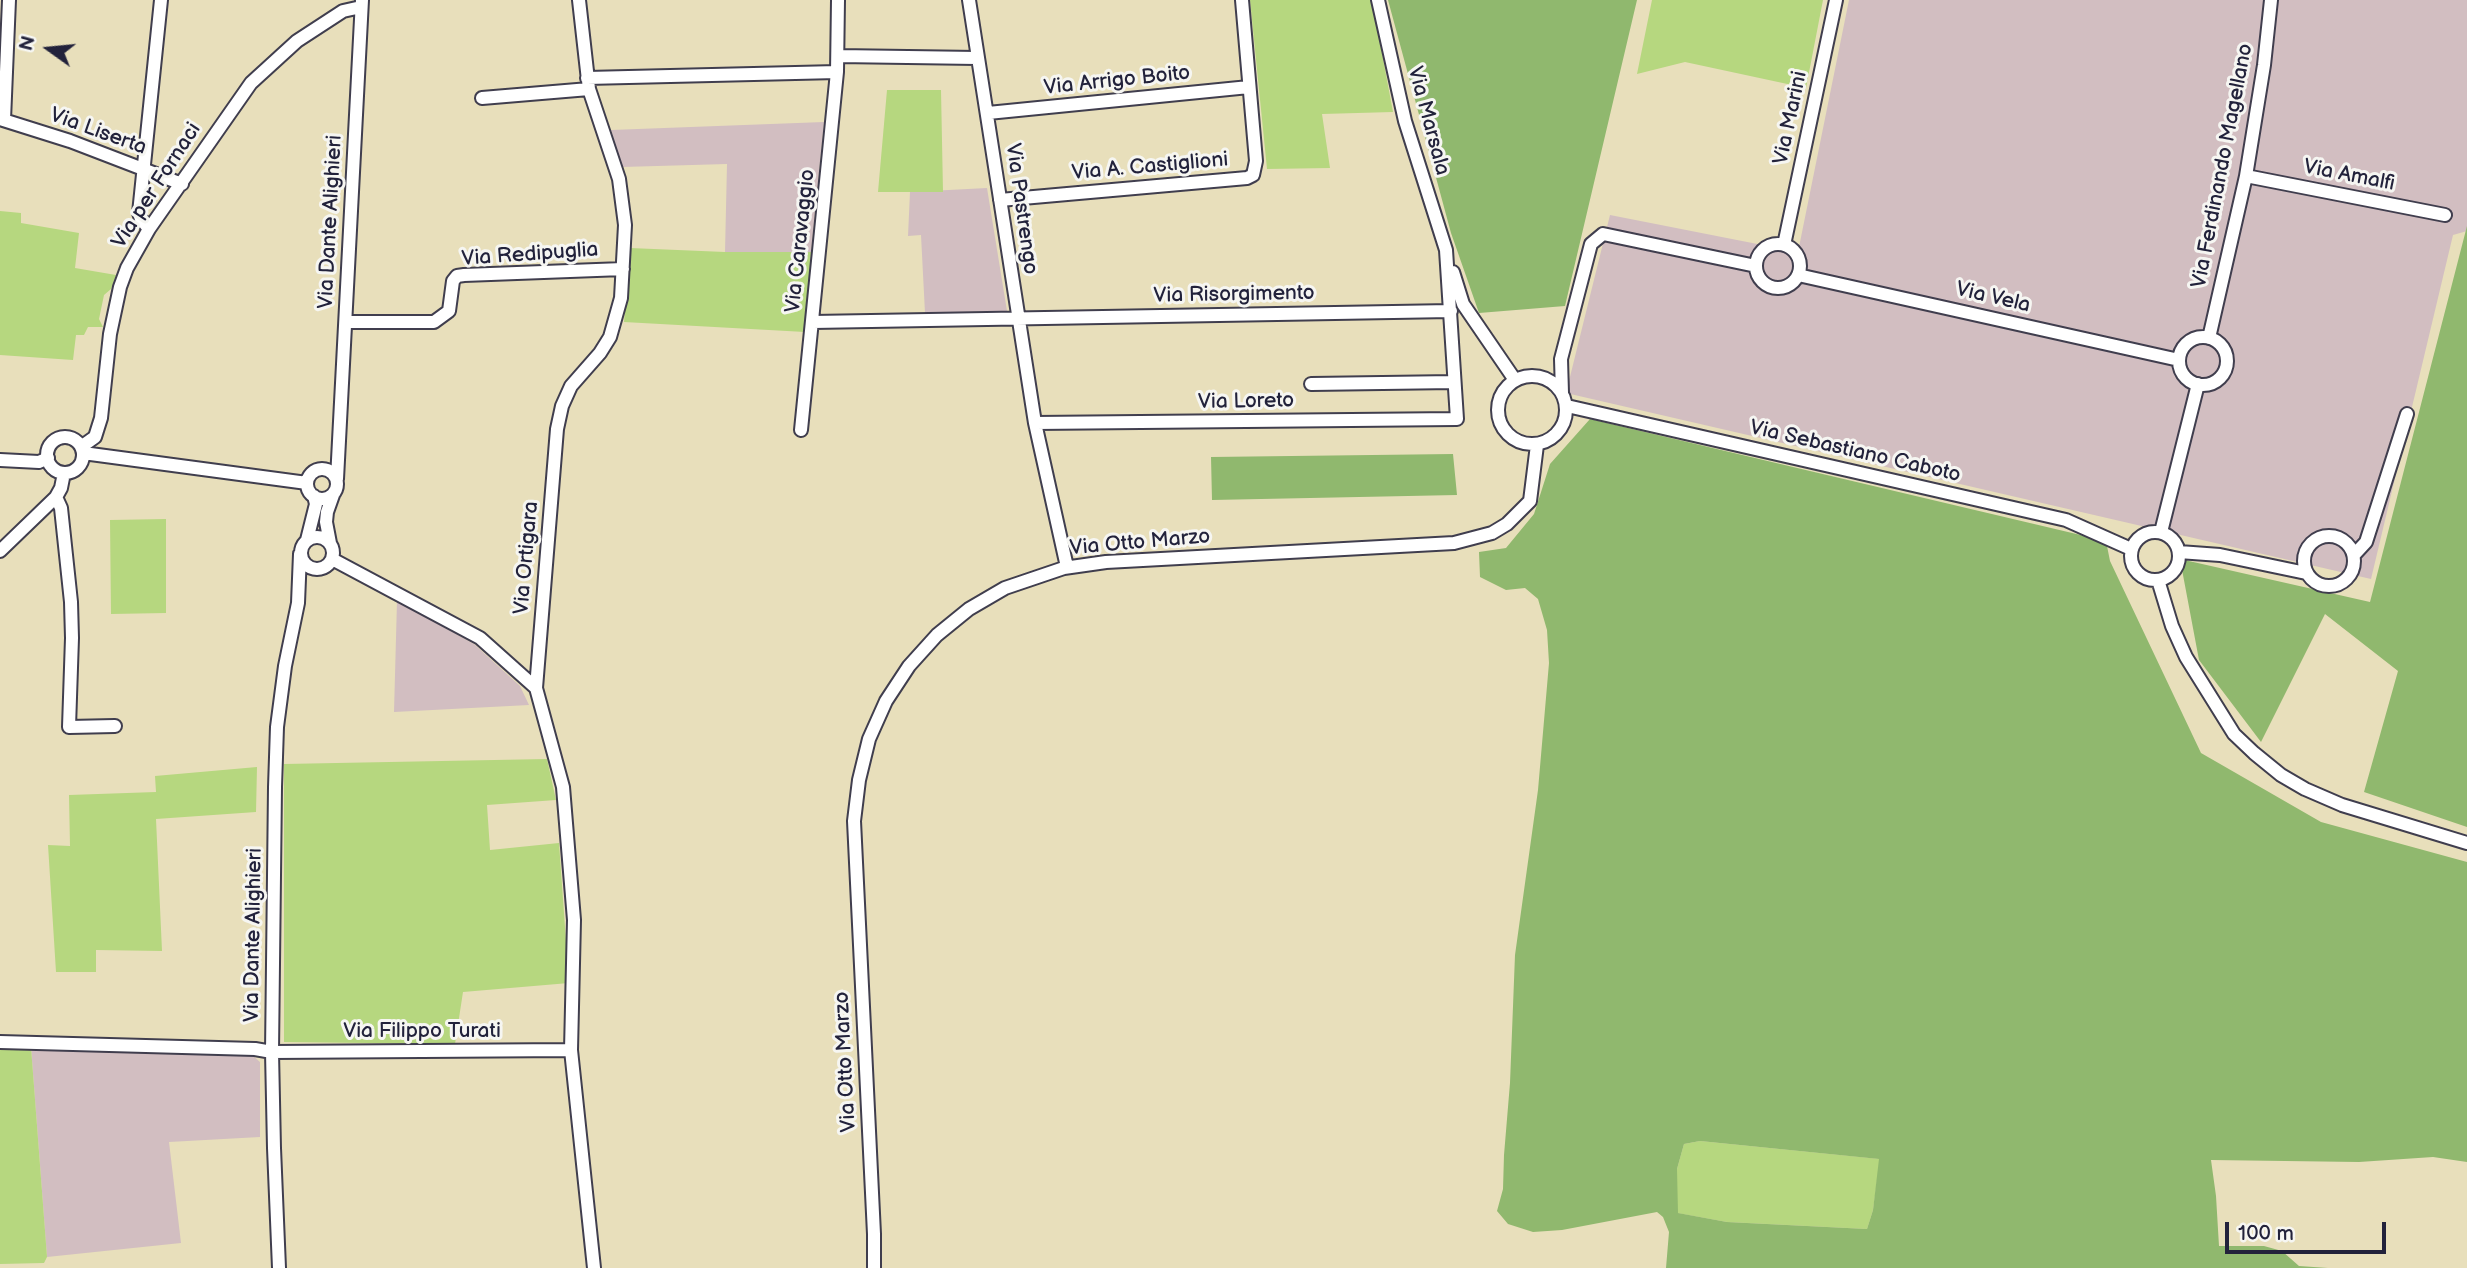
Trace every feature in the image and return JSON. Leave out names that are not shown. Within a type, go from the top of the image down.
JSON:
[{"type":"street","points":[[2,119],[9,0]]},
{"type":"street","points":[[149,229],[139,213],[161,0]]},
{"type":"street","name":"Via Ortigara","points":[[579,0],[588,83],[619,179],[625,225],[621,298],[610,337],[570,386],[557,429],[536,688],[563,787],[574,919],[571,1050],[594,1268]]},
{"type":"street","name":"Via Caravaggio","points":[[801,430],[837,72],[838,0]]},
{"type":"street","name":"Via Pastrengo","points":[[969,0],[1035,423],[1067,567]]},
{"type":"street","name":"Via A. Castiglioni","points":[[1000,200],[1247,177],[1255,171],[1242,0]]},
{"type":"street","name":"Via Marsala","points":[[1378,0],[1405,121],[1463,304],[1515,380]]},
{"type":"street","name":"Via Marini","points":[[1784,245],[1836,0]]},
{"type":"street","name":"Via Ferdinando Magellano","points":[[2210,338],[2246,176],[2264,65],[2271,0]]},
{"type":"street","name":"Via per Fornaci","points":[[0,551],[56,497],[64,472],[71,472],[80,465],[82,450],[94,437],[101,418],[110,334],[120,287],[127,268],[149,229],[237,101],[264,69],[297,41],[343,11],[362,4]]},
{"type":"street","name":"Via Dante Alighieri","points":[[298,603],[308,582],[332,559],[333,554],[326,522],[327,512],[338,485],[337,446],[342,400],[362,4]]},
{"type":"street","points":[[838,57],[977,58]]},
{"type":"street","points":[[482,99],[588,83],[837,72]]},
{"type":"street","name":"Via Arrigo Boito","points":[[988,113],[1249,87]]},
{"type":"street","name":"Via Liserta","points":[[2,119],[70,141],[182,184]]},
{"type":"street","name":"Via Amalfi","points":[[2246,176],[2445,215]]},
{"type":"street","name":"Via Vela","points":[[1565,399],[1561,359],[1591,244],[1603,234],[1756,266],[1761,279],[1773,287],[1788,285],[1798,275],[2179,360]]},
{"type":"street","points":[[1756,266],[1760,253],[1765,248],[1784,245],[1796,253],[1799,260],[1798,275]]},
{"type":"street","name":"Via Marsala","points":[[1446,250],[1457,419]]},
{"type":"street","name":"Via Redipuglia","points":[[346,321],[434,321],[449,311],[453,281],[457,276],[622,269]]},
{"type":"street","name":"Via Risorgimento","points":[[813,322],[1451,311]]},
{"type":"street","points":[[2210,338],[2217,341],[2226,355],[2225,371],[2214,382],[2198,384],[2187,378],[2179,360],[2189,341],[2210,338]]},
{"type":"street","points":[[1525,376],[1546,379],[1556,384],[1565,399],[1563,427],[1556,436],[1537,445],[1514,440],[1499,422],[1500,398],[1515,380],[1525,376]]},
{"type":"street","points":[[1311,384],[1454,382]]},
{"type":"street","points":[[2161,532],[2198,384]]},
{"type":"street","name":"Via Sebastiano Caboto","points":[[1565,399],[2066,520],[2131,549]]},
{"type":"street","points":[[2354,555],[2366,542],[2407,414]]},
{"type":"street","name":"Via Loreto","points":[[1035,423],[1457,419]]},
{"type":"street","points":[[64,472],[54,468],[48,458],[50,446],[60,438],[72,438],[82,450],[307,483]]},
{"type":"street","name":"Via Otto Marzo","points":[[874,1268],[855,800],[863,759],[877,720],[909,666],[937,635],[969,609],[1005,588],[1067,567],[1105,562],[1468,541],[1492,533],[1507,524],[1530,501],[1537,445]]},
{"type":"street","points":[[307,483],[311,474],[337,446]]},
{"type":"street","points":[[0,460],[39,462],[48,458]]},
{"type":"street","points":[[316,470],[327,469],[337,479]]},
{"type":"street","points":[[307,483],[314,496],[324,499],[333,495]]},
{"type":"street","name":"Via Dante Alighieri","points":[[279,1268],[272,1052],[275,757],[285,666],[298,603],[300,554],[307,540],[316,504],[314,496]]},
{"type":"street","points":[[56,497],[61,508],[71,602],[69,727],[115,726]]},
{"type":"street","points":[[2154,531],[2161,532],[2174,539],[2179,552],[2177,567],[2172,573],[2158,580],[2143,577],[2132,565],[2131,549],[2140,536],[2154,531]]},
{"type":"street","points":[[307,540],[321,537],[330,543]]},
{"type":"street","points":[[2179,552],[2220,555],[2306,573],[2318,584],[2334,587],[2348,579],[2353,572],[2354,555],[2345,541],[2337,537],[2321,537],[2308,548],[2304,556],[2306,573]]},
{"type":"street","points":[[300,554],[305,564],[320,569]]},
{"type":"street","points":[[332,559],[458,624],[480,638],[536,688]]},
{"type":"street","points":[[2158,580],[2172,626],[2186,657],[2234,734],[2281,775],[2342,805],[2467,843]]},
{"type":"street","name":"Via Filippo Turati","points":[[0,1042],[255,1049],[272,1052],[571,1050]]},
{"type":"shaded area","points":[[1849,0],[2467,0],[2467,231],[2453,235],[2371,579],[1566,393],[1610,215],[1798,252]]},
{"type":"shaded area","points":[[824,122],[811,252],[725,252],[727,164],[622,167],[611,130]]},
{"type":"shaded area","points":[[987,188],[1007,311],[925,313],[921,235],[908,236],[910,192]]},
{"type":"shaded area","points":[[397,601],[474,644],[520,686],[529,705],[394,712]]},
{"type":"shaded area","points":[[31,1047],[252,1055],[260,1062],[260,1137],[169,1142],[181,1243],[47,1257]]},
{"type":"green space","points":[[1250,0],[1372,0],[1393,112],[1322,114],[1330,168],[1267,169]]},
{"type":"green space","points":[[1388,0],[1637,0],[1565,306],[1479,313],[1451,233]]},
{"type":"green space","points":[[1652,0],[1823,0],[1806,88],[1685,62],[1637,74]]},
{"type":"green space","points":[[887,90],[941,90],[943,192],[878,192]]},
{"type":"green space","points":[[0,211],[21,213],[21,223],[79,233],[75,268],[116,275],[111,289],[104,295],[99,319],[103,327],[88,327],[84,335],[76,335],[73,360],[0,355]]},
{"type":"green space","points":[[2467,226],[2467,827],[2364,792],[2398,671],[2325,614],[2261,742],[2199,660],[2180,559],[2370,602]]},
{"type":"green space","points":[[630,248],[811,252],[805,332],[624,322]]},
{"type":"green space","points":[[1590,419],[2106,541],[2110,561],[2201,753],[2321,822],[2467,862],[2467,1162],[2433,1157],[2359,1162],[2211,1160],[2219,1246],[2264,1246],[2282,1251],[2299,1266],[2328,1268],[1666,1268],[1669,1232],[1663,1217],[1657,1212],[1562,1230],[1533,1232],[1508,1224],[1497,1211],[1503,1189],[1515,955],[1538,790],[1549,663],[1547,630],[1538,599],[1525,588],[1506,590],[1480,577],[1479,552],[1506,548],[1534,514],[1550,464]],"holes":[[[1700,1141],[1879,1159],[1873,1210],[1867,1229],[1727,1222],[1678,1213],[1677,1169],[1684,1144]]]},
{"type":"green space","points":[[1453,454],[1457,495],[1212,500],[1211,457]]},
{"type":"green space","points":[[166,519],[166,613],[111,614],[110,520]]},
{"type":"green space","points":[[547,759],[556,800],[487,805],[490,850],[559,843],[569,983],[463,992],[455,1044],[284,1042],[284,764]]},
{"type":"green space","points":[[257,767],[256,812],[156,819],[162,951],[96,950],[96,972],[56,972],[48,845],[70,846],[69,795],[156,792],[155,776]]},
{"type":"green space","points":[[31,1047],[47,1257],[44,1263],[0,1264],[0,1048]]},
{"type":"green space","points":[[1700,1141],[1880,1159],[1873,1210],[1867,1229],[1727,1222],[1677,1213],[1677,1169],[1684,1144]]}]
